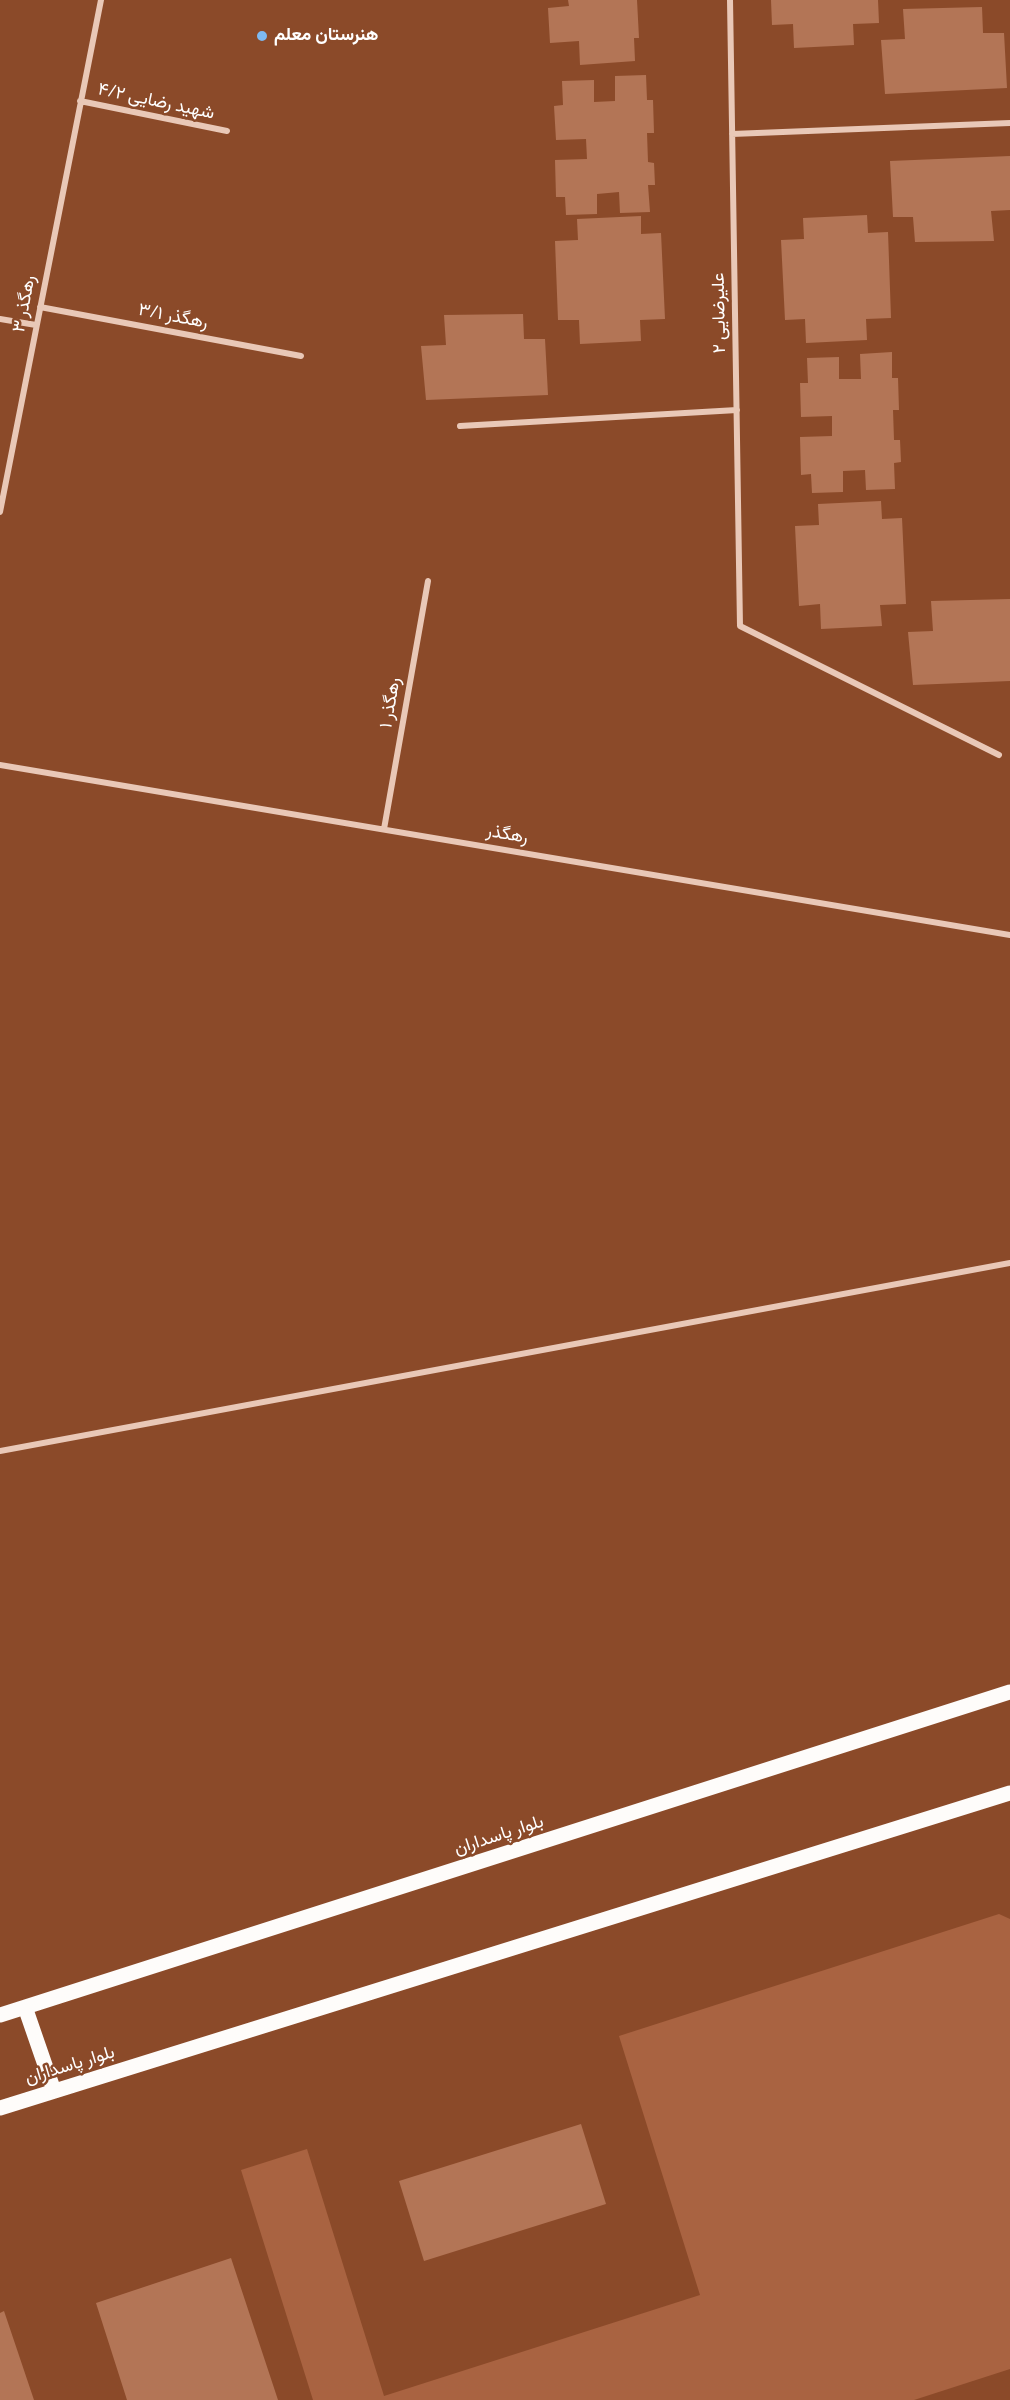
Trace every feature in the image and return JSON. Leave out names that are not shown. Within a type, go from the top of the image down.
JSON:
[{"type":"main road","name":"بلوار پاسداران","points":[[0,2015],[1010,1692]]},
{"type":"main road","name":"بلوار پاسداران","points":[[0,2108],[1010,1793]]},
{"type":"main road","points":[[25,2007],[54,2091]]},
{"type":"street","name":"۳ رهگذر","points":[[0,512],[101,0]]},
{"type":"street","name":"۲ علیرضایی","points":[[730,0],[740,626],[999,755]]},
{"type":"street","name":"۴/۲ شهید رضایی","points":[[80,101],[227,131]]},
{"type":"street","points":[[732,134],[1010,123]]},
{"type":"street","name":"۳/۱ رهگذر","points":[[40,307],[301,356]]},
{"type":"street","points":[[0,319],[36,325]]},
{"type":"street","points":[[460,426],[737,410]]},
{"type":"street","name":"۱ رهگذر","points":[[384,829],[428,581]]},
{"type":"street","name":"رهگذر","points":[[0,765],[1010,935]]},
{"type":"street","points":[[0,1451],[1010,1263]]},
{"type":"shaded area","points":[[999,1914],[1010,1919],[1010,2369],[914,2400],[313,2400],[241,2170],[307,2149],[384,2396],[700,2295],[619,2036]]},
{"type":"building","points":[[568,0],[637,0],[639,38],[634,38],[635,61],[580,65],[579,41],[550,43],[548,8],[569,6]]},
{"type":"building","points":[[771,0],[878,0],[879,23],[853,24],[854,45],[794,48],[793,24],[772,25]]},
{"type":"building","points":[[982,7],[983,33],[1004,33],[1007,88],[885,94],[881,40],[905,39],[903,9]]},
{"type":"building","points":[[646,75],[647,100],[653,100],[654,133],[647,133],[648,162],[654,163],[655,185],[648,185],[650,212],[620,213],[619,192],[597,194],[597,214],[566,215],[565,197],[556,197],[555,160],[587,159],[586,139],[556,140],[554,106],[563,105],[562,81],[594,80],[594,102],[615,101],[615,76]]},
{"type":"building","points":[[1010,156],[1010,210],[991,211],[994,241],[915,242],[913,217],[893,217],[890,161]]},
{"type":"building","points":[[867,215],[868,233],[888,232],[891,318],[866,319],[867,340],[806,343],[805,319],[785,320],[781,240],[804,239],[803,218]]},
{"type":"building","points":[[641,216],[641,234],[661,233],[665,319],[640,320],[641,341],[580,344],[579,320],[558,320],[555,241],[578,240],[577,219]]},
{"type":"building","points":[[523,314],[524,339],[545,339],[548,395],[426,400],[421,346],[446,345],[444,315]]},
{"type":"building","points":[[892,352],[892,378],[898,378],[899,410],[893,410],[894,440],[900,440],[901,462],[894,463],[895,489],[866,490],[865,470],[843,471],[843,492],[812,493],[811,474],[801,475],[800,437],[832,436],[832,416],[801,417],[800,383],[808,383],[807,358],[839,357],[839,379],[861,379],[860,354]]},
{"type":"building","points":[[881,501],[882,519],[902,518],[906,604],[880,605],[882,626],[821,629],[820,604],[799,606],[795,526],[819,525],[818,504]]},
{"type":"building","points":[[1010,599],[1010,681],[913,685],[908,632],[933,631],[931,601]]},
{"type":"building","points":[[581,2124],[606,2204],[424,2261],[399,2181]]},
{"type":"building","points":[[231,2258],[278,2400],[127,2400],[96,2303]]},
{"type":"building","points":[[4,2311],[34,2400],[0,2400],[0,2313]]},
{"type":"place","name":"هنرستان معلم","points":[[262,36]]}]
